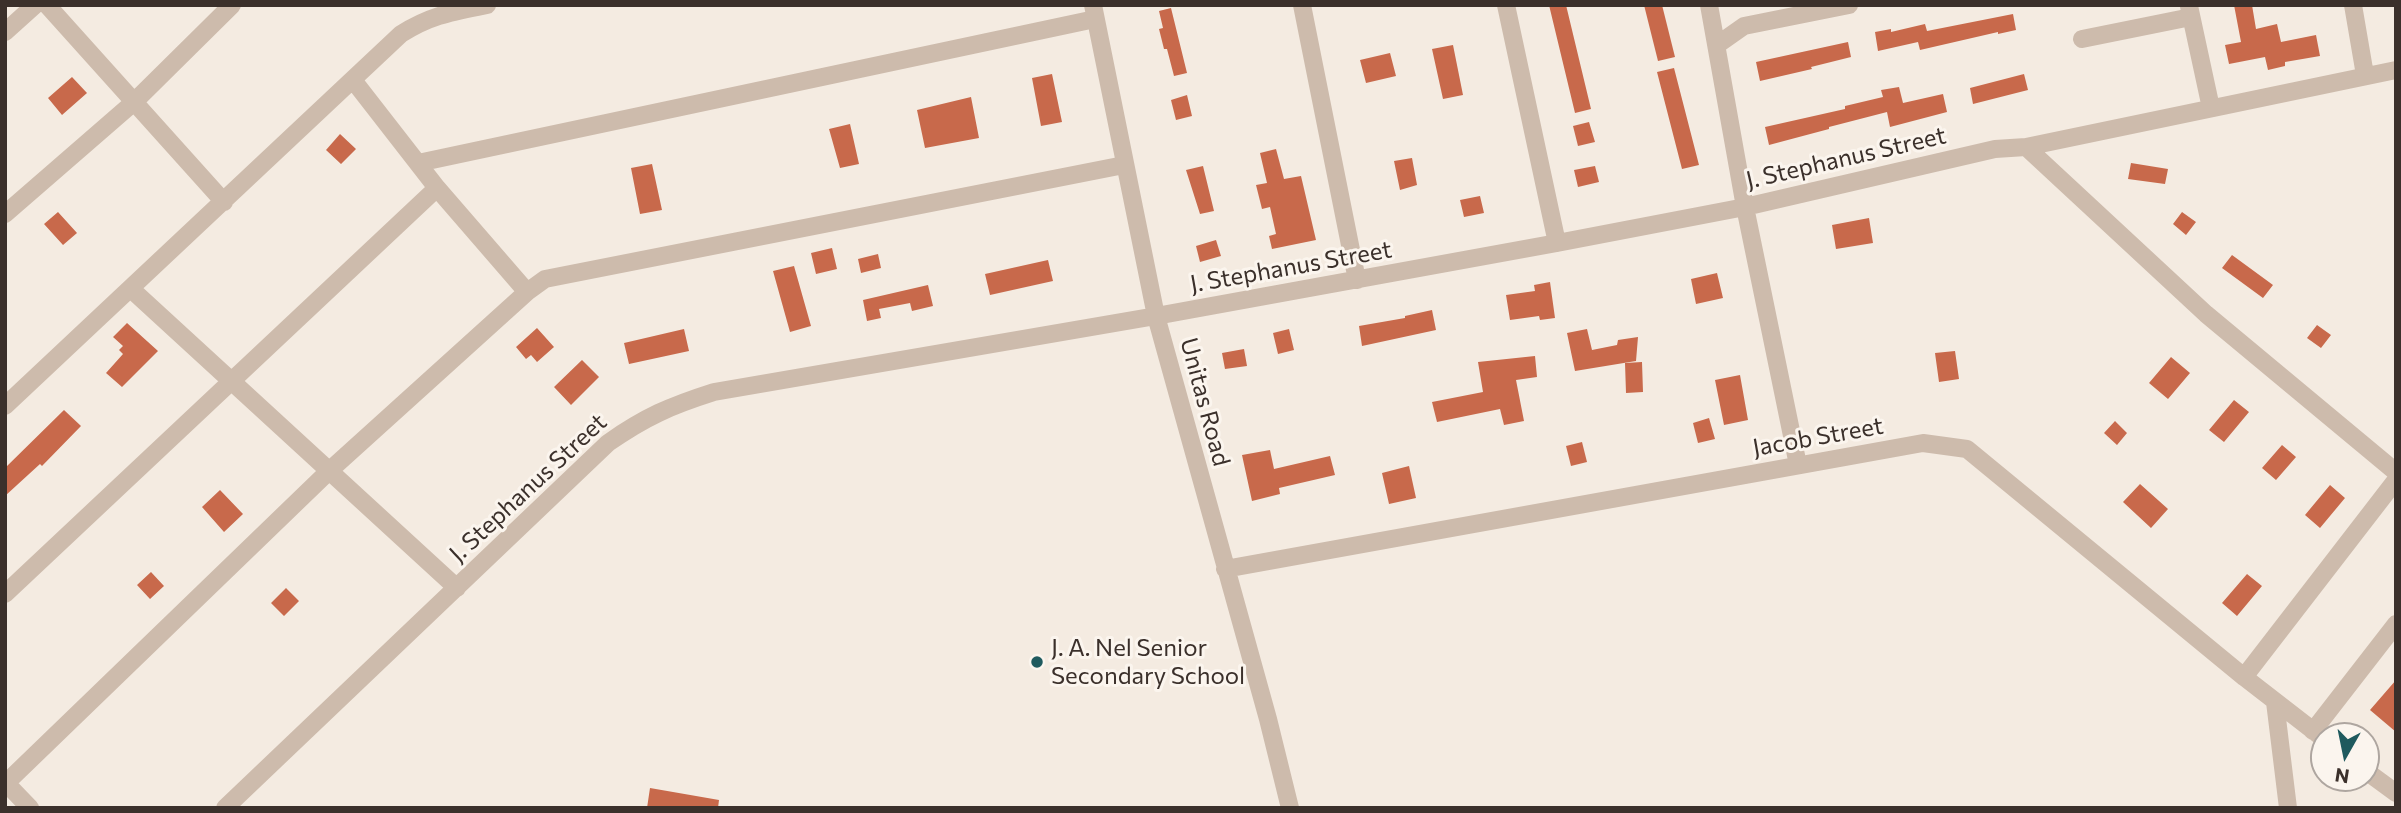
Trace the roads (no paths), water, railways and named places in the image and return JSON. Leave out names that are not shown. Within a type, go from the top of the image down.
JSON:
[{"type":"street","points":[[5,32],[35,5]]},
{"type":"street","points":[[47,5],[224,202]]},
{"type":"street","points":[[5,214],[134,102],[232,5]]},
{"type":"street","points":[[5,406],[401,34],[423,20],[487,5]]},
{"type":"street","points":[[1302,5],[1357,280]]},
{"type":"street","points":[[1506,5],[1557,243]]},
{"type":"street","points":[[1709,5],[1745,207],[1798,465]]},
{"type":"street","points":[[1717,45],[1744,26],[1849,5]]},
{"type":"street","points":[[2353,5],[2365,75]]},
{"type":"street","points":[[2082,38],[2190,11],[2211,108]]},
{"type":"street","points":[[418,163],[1094,12]]},
{"type":"street","name":"Unitas Road","points":[[1094,12],[1156,316],[1268,719],[1290,808]]},
{"type":"street","name":"J. Stephanus Street","points":[[225,808],[608,443],[669,406],[714,392],[1357,280],[1745,207],[1995,149],[2026,148],[2396,70]]},
{"type":"street","points":[[353,80],[437,188],[527,292]]},
{"type":"street","points":[[2026,148],[2206,314],[2396,472]]},
{"type":"street","points":[[30,808],[6,783],[329,471],[527,292],[545,279],[1124,165]]},
{"type":"street","points":[[5,594],[437,188]]},
{"type":"street","points":[[131,289],[457,588]]},
{"type":"street","name":"Jacob Street","points":[[1225,569],[1923,443],[1967,449],[2310,729]]},
{"type":"street","points":[[2244,677],[2396,480]]},
{"type":"street","points":[[2327,722],[2396,624]]},
{"type":"street","points":[[2275,702],[2288,808]]},
{"type":"street","points":[[2380,781],[2396,793]]},
{"type":"place","name":"J. A. Nel Senior Secondary School","points":[[1037,662]]}]
